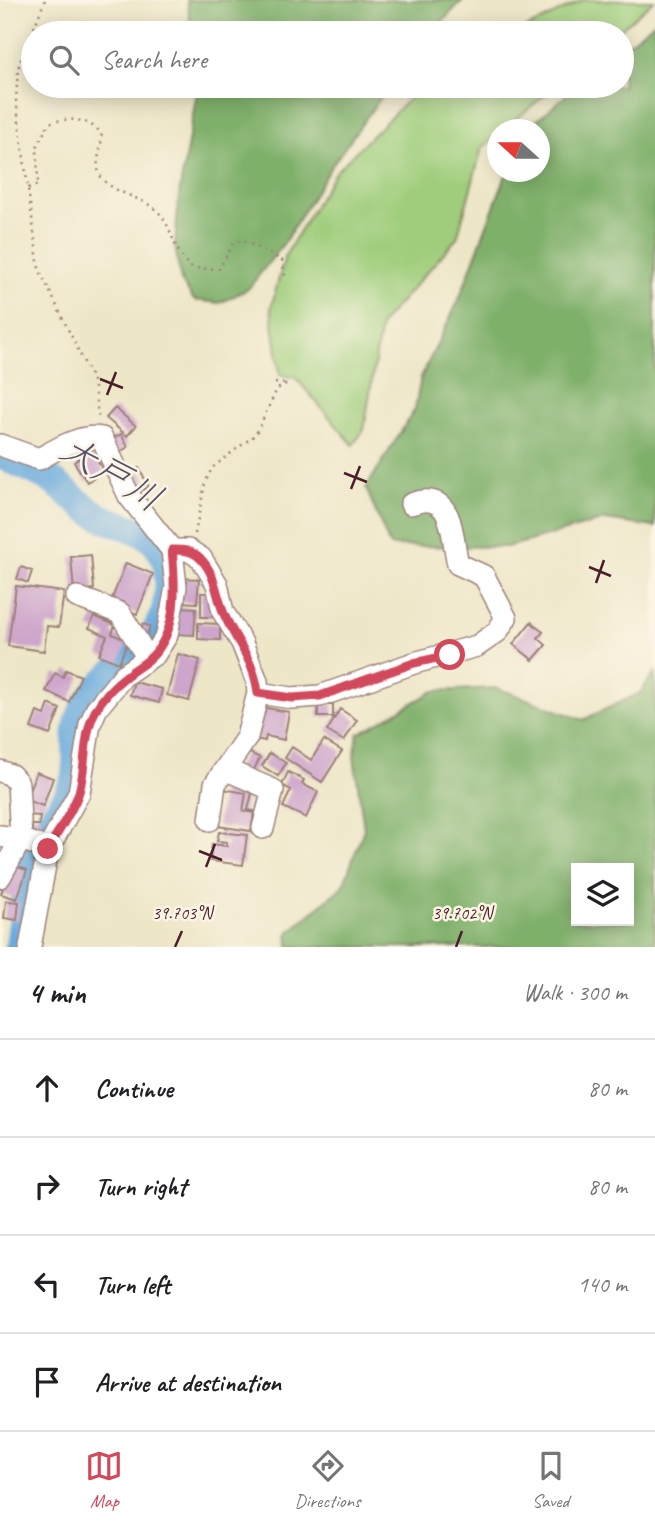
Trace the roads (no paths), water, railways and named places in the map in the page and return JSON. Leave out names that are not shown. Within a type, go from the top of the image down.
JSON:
[{"type":"street","points":[[0,445],[38,459],[65,445],[93,436],[102,438],[129,496],[180,550],[201,558],[217,584],[223,612],[242,643],[258,693],[247,737],[215,784],[210,820]]},
{"type":"street","points":[[258,693],[292,698],[320,696],[414,663],[477,646],[497,632],[506,618],[484,576],[458,564],[449,516],[439,504],[421,500],[411,504]]},
{"type":"street","points":[[0,877],[27,842],[79,793],[90,724],[97,708],[145,650],[167,635],[180,550]]},
{"type":"street","points":[[77,597],[120,614],[145,650]]},
{"type":"street","points":[[227,770],[273,790],[263,828]]},
{"type":"street","points":[[0,771],[11,775],[18,783],[27,842],[30,947]]},
{"type":"waterway","name":"大戸川","points":[[0,454],[48,478],[99,516],[147,536],[163,557],[168,581],[165,610],[158,627],[148,642],[94,693],[79,719],[73,783],[32,851],[19,947]]}]
